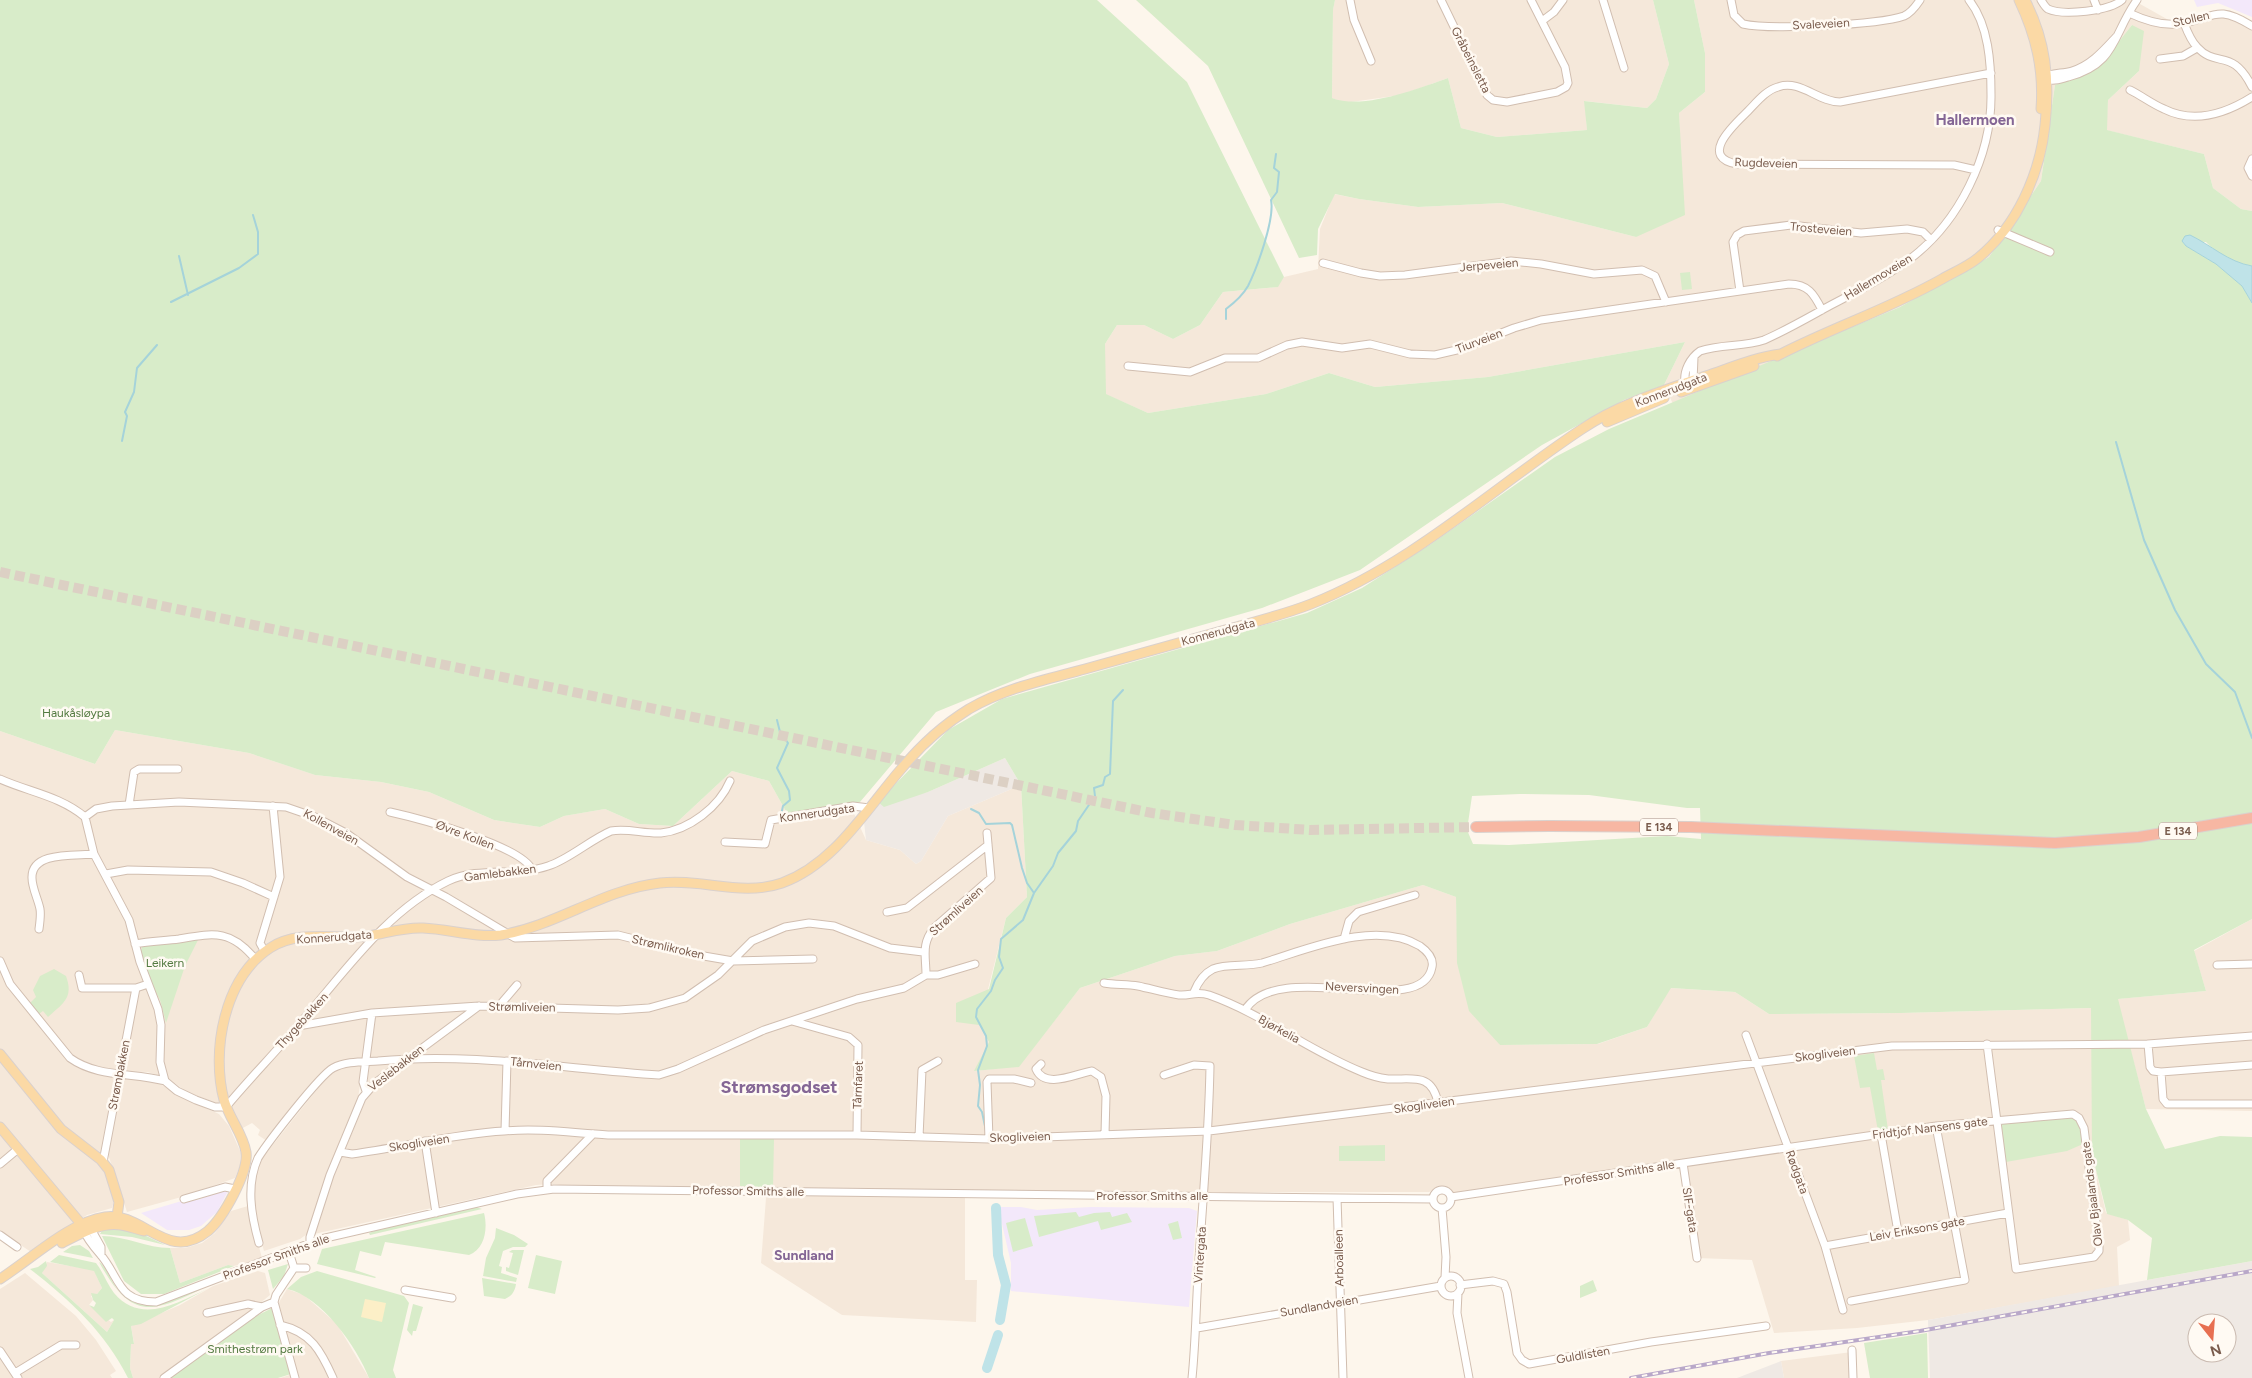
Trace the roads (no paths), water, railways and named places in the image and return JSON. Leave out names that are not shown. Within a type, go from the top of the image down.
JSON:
[{"type":"highway","name":"E 134","points":[[1476,827],[1622,826],[1868,834],[2016,843],[2090,844],[2252,818]]},
{"type":"highway","name":"E 134","points":[[2104,842],[2156,838],[2252,822]]},
{"type":"main road","name":"Konnerudgata","points":[[2019,0],[2032,30],[2046,77]]},
{"type":"main road","name":"Konnerudgata","points":[[0,1279],[31,1259],[86,1229],[99,1218],[117,1220],[171,1240],[196,1238],[214,1225],[244,1172],[246,1153],[226,1107],[220,1071],[224,1023],[228,1007],[241,978],[256,960],[265,952],[285,941],[300,938],[375,939],[411,928],[481,936],[508,934],[622,892],[654,884],[690,882],[748,888],[781,884],[803,873],[827,854],[927,741],[949,722],[984,701],[1033,683],[1276,616],[1337,592],[1398,560],[1517,474],[1568,440],[1689,384],[1736,373],[1781,354],[1898,302],[1977,259],[2023,201],[2036,167],[2045,129],[2046,77],[2042,43],[2025,0]]},
{"type":"main road","points":[[0,1054],[69,1137],[103,1162],[116,1189],[119,1202],[117,1220]]},
{"type":"main road","points":[[0,1126],[86,1229]]},
{"type":"street","points":[[1350,0],[1354,20],[1371,61]]},
{"type":"street","name":"Gråbeinsletta","points":[[1441,0],[1485,90],[1490,98],[1497,102],[1507,102],[1557,92],[1566,87],[1568,73],[1531,0]]},
{"type":"street","points":[[1542,21],[1554,12],[1563,0]]},
{"type":"street","points":[[1602,0],[1624,68]]},
{"type":"street","name":"Svaleveien","points":[[1731,0],[1734,15],[1743,24],[1775,26],[1839,24],[1894,18],[1908,14],[1920,0]]},
{"type":"street","name":"Hallermoveien","points":[[1689,384],[1694,357],[1705,349],[1764,340],[1890,273],[1931,240],[1961,201],[1976,170],[1984,147],[1989,122],[1991,73],[1981,24],[1969,0]]},
{"type":"street","points":[[2041,0],[2045,6],[2055,11],[2098,10],[2112,7],[2122,0]]},
{"type":"street","points":[[2094,0],[2098,10]]},
{"type":"street","points":[[2046,77],[2074,76],[2093,68],[2106,57],[2136,0]]},
{"type":"street","name":"Stollen","points":[[2128,13],[2161,24],[2184,23],[2212,13],[2222,13],[2236,17],[2252,26]]},
{"type":"street","points":[[2184,23],[2197,48],[2210,56],[2236,64],[2244,71],[2252,87]]},
{"type":"street","points":[[2160,59],[2183,56],[2197,48]]},
{"type":"street","name":"Rugdeveien","points":[[1976,170],[1954,165],[1737,164],[1724,159],[1720,152],[1720,144],[1730,129],[1769,91],[1779,86],[1796,86],[1825,100],[1840,102],[1991,73]]},
{"type":"street","points":[[2130,90],[2165,110],[2188,117],[2216,114],[2252,97]]},
{"type":"street","points":[[2252,158],[2248,168],[2252,176]]},
{"type":"street","name":"Trosteveien","points":[[1740,291],[1733,242],[1737,235],[1744,231],[1791,225],[1861,232],[1907,229],[1923,232],[1931,240]]},
{"type":"street","points":[[2000,231],[2050,252]]},
{"type":"street","name":"Jerpeveien","points":[[1324,263],[1380,276],[1404,275],[1510,262],[1541,264],[1594,274],[1642,270],[1655,276],[1666,302]]},
{"type":"street","name":"Tiurveien","points":[[1128,366],[1190,372],[1225,358],[1258,358],[1286,345],[1302,342],[1342,348],[1370,344],[1410,354],[1435,355],[1469,347],[1514,328],[1541,320],[1800,284],[1811,292],[1822,310]]},
{"type":"street","points":[[129,805],[134,772],[139,769],[178,769]]},
{"type":"street","points":[[0,779],[24,790],[60,800],[85,816],[94,854],[129,920],[148,984],[158,1009],[161,1025],[160,1062],[165,1081]]},
{"type":"street","name":"Gamlebakken","points":[[375,939],[431,890],[450,880],[496,871],[532,870],[550,866],[599,836],[611,831],[622,829],[662,832],[681,827],[707,812],[726,790],[730,781]]},
{"type":"street","name":"Kollenveien","points":[[85,816],[96,809],[129,805],[210,802],[272,806],[299,810],[346,833],[408,877],[446,896],[508,934]]},
{"type":"street","points":[[265,952],[260,944],[280,877],[272,806]]},
{"type":"street","name":"Konnerudgata","points":[[725,842],[765,844],[770,833],[771,820],[853,806],[869,808]]},
{"type":"street","name":"Øvre Kollen","points":[[390,812],[458,830],[525,860],[532,870]]},
{"type":"street","name":"Strømliveien","points":[[298,1026],[372,1012],[479,1006],[618,1010],[649,1008],[685,998],[718,975],[752,942],[784,927],[809,923],[834,926],[890,948],[923,952],[927,936],[934,928],[991,878],[987,833]]},
{"type":"street","points":[[887,912],[907,908],[988,845]]},
{"type":"street","points":[[39,929],[40,912],[32,879],[33,868],[36,863],[41,860],[94,854]]},
{"type":"street","points":[[106,874],[128,870],[211,872],[243,883],[274,897]]},
{"type":"street","points":[[1344,939],[1349,921],[1358,912],[1415,895]]},
{"type":"street","points":[[135,944],[216,933],[230,937],[246,947],[256,960]]},
{"type":"street","name":"Konnerudgata","points":[[508,934],[515,938],[603,934]]},
{"type":"street","name":"Strømlikroken","points":[[603,934],[618,935],[698,955],[733,961]]},
{"type":"street","name":"Neversvingen","points":[[1194,992],[1198,982],[1214,968],[1260,963],[1315,945],[1364,936],[1410,941],[1427,951],[1432,959],[1429,975],[1422,982],[1400,992],[1327,986],[1296,987],[1257,997],[1245,1010]]},
{"type":"street","name":"Thygebakken","points":[[226,1107],[375,939]]},
{"type":"street","points":[[923,952],[926,975]]},
{"type":"street","points":[[733,961],[813,959]]},
{"type":"street","points":[[0,961],[10,984],[70,1058],[82,1067],[99,1072],[148,1076],[165,1081],[177,1091],[196,1100],[215,1106],[226,1107]]},
{"type":"street","name":"Tårnveien","points":[[259,1243],[253,1220],[251,1193],[253,1173],[258,1158],[329,1070],[337,1066],[407,1058],[468,1058],[659,1075],[678,1069],[746,1037],[857,1000],[904,988],[926,975],[938,975],[975,964]]},
{"type":"street","points":[[2217,965],[2252,964]]},
{"type":"street","points":[[79,975],[82,988],[136,988],[148,984]]},
{"type":"street","name":"Bjørkelia","points":[[1104,983],[1136,986],[1182,995],[1194,992],[1208,995],[1245,1010],[1343,1064],[1365,1073],[1387,1079],[1417,1078],[1426,1082],[1434,1089],[1438,1103]]},
{"type":"street","points":[[499,1006],[517,985]]},
{"type":"street","name":"Strømbakken","points":[[103,1162],[136,988]]},
{"type":"street","name":"Veslebakken","points":[[340,1152],[366,1091],[407,1058],[479,1006]]},
{"type":"street","points":[[366,1091],[364,1082],[372,1012]]},
{"type":"street","name":"Tårnfaret","points":[[792,1022],[849,1037],[858,1045],[857,1135]]},
{"type":"street","name":"Rødgata","points":[[1746,1035],[1825,1246],[1843,1310]]},
{"type":"street","name":"Skogliveien","points":[[340,1152],[352,1154],[425,1141],[505,1130],[568,1130],[593,1134],[857,1135],[989,1138],[1208,1131],[1892,1046],[2148,1044],[2252,1036]]},
{"type":"street","points":[[1986,1044],[2008,1213]]},
{"type":"street","points":[[2148,1044],[2150,1067],[2153,1071],[2252,1065]]},
{"type":"street","points":[[505,1130],[507,1061]]},
{"type":"street","points":[[919,1137],[922,1070],[938,1061]]},
{"type":"street","points":[[1041,1064],[1036,1069],[1038,1074],[1045,1078],[1070,1078],[1092,1071],[1101,1077],[1106,1102],[1105,1134]]},
{"type":"street","name":"Vintergata","points":[[1164,1074],[1194,1065],[1209,1065],[1208,1131],[1197,1292],[1197,1328],[1192,1378]]},
{"type":"street","points":[[2161,1072],[2162,1099],[2167,1104],[2252,1104]]},
{"type":"street","points":[[989,1138],[987,1082],[989,1079],[1014,1079],[1031,1083]]},
{"type":"street","name":"Fridtjof Nansens gate","points":[[1788,1147],[1936,1126],[2073,1114]]},
{"type":"street","name":"Olav Bjaalands gate","points":[[2008,1213],[2016,1269],[2094,1257],[2099,1251],[2084,1128],[2079,1118],[2073,1114]]},
{"type":"street","points":[[1851,1301],[1965,1280],[1936,1126]]},
{"type":"street","points":[[547,1190],[547,1181],[593,1134]]},
{"type":"street","points":[[1881,1134],[1898,1232]]},
{"type":"street","points":[[425,1141],[436,1213]]},
{"type":"street","name":"Professor Smiths alle","points":[[1451,1197],[1788,1147]]},
{"type":"street","points":[[0,1164],[18,1149]]},
{"type":"street","points":[[310,1243],[316,1216],[340,1152]]},
{"type":"street","name":"SIF-gata","points":[[1683,1163],[1697,1258]]},
{"type":"street","points":[[184,1199],[225,1187],[235,1189]]},
{"type":"street","name":"Professor Smiths alle","points":[[86,1229],[124,1292],[142,1300],[156,1302],[310,1243],[436,1213],[547,1190],[1433,1199]]},
{"type":"street","points":[[1440,1190],[1446,1191],[1451,1197],[1449,1205],[1442,1208],[1435,1204],[1433,1199],[1440,1190]]},
{"type":"street","name":"Arboalleen","points":[[1338,1198],[1343,1378]]},
{"type":"street","points":[[1442,1208],[1446,1257],[1445,1278],[1441,1286],[1457,1313]]},
{"type":"street","name":"Leiv Eriksons gate","points":[[1825,1246],[2008,1213]]},
{"type":"street","points":[[0,1235],[17,1247]]},
{"type":"street","points":[[289,1252],[294,1268]]},
{"type":"street","points":[[1446,1257],[1460,1285],[1457,1313],[1469,1378]]},
{"type":"street","points":[[294,1268],[306,1268]]},
{"type":"street","points":[[294,1268],[276,1295],[274,1302],[295,1378]]},
{"type":"street","points":[[1445,1278],[1455,1277]]},
{"type":"street","name":"Guldlisten","points":[[1460,1285],[1493,1281],[1504,1284],[1508,1292],[1518,1352],[1522,1360],[1529,1364],[1651,1342],[1766,1326]]},
{"type":"street","name":"Sundlandveien","points":[[1197,1328],[1441,1286]]},
{"type":"street","points":[[405,1290],[452,1298]]},
{"type":"street","points":[[1448,1295],[1458,1293]]},
{"type":"street","points":[[164,1378],[262,1306],[274,1302]]},
{"type":"street","points":[[207,1313],[248,1304],[262,1306]]},
{"type":"street","points":[[280,1325],[294,1330],[318,1346],[333,1378]]},
{"type":"street","points":[[1,1355],[17,1376],[61,1345],[76,1345]]},
{"type":"street","points":[[1852,1350],[1853,1378]]},
{"type":"water","points":[[2190,235],[2235,261],[2252,266],[2252,303],[2242,286],[2216,264],[2186,246],[2182,241],[2185,236]]},
{"type":"waterway","points":[[1226,319],[1226,309],[1244,293],[1248,286],[1268,231],[1272,208],[1271,200],[1277,192],[1279,172],[1274,168],[1276,154]]},
{"type":"waterway","points":[[171,302],[239,268],[258,254],[258,232],[253,215]]},
{"type":"waterway","points":[[179,256],[188,295]]},
{"type":"waterway","points":[[122,441],[127,416],[125,412],[134,392],[137,368],[157,345]]},
{"type":"waterway","points":[[2116,442],[2144,540],[2175,610],[2206,664],[2235,692],[2252,738]]},
{"type":"waterway","points":[[1034,893],[1053,866],[1058,853],[1076,831],[1078,821],[1095,796],[1094,788],[1103,785],[1105,777],[1110,774],[1113,701],[1123,690]]},
{"type":"waterway","points":[[777,720],[780,732],[788,743],[777,768],[789,791],[790,800],[783,806],[781,815]]},
{"type":"waterway","points":[[971,809],[979,813],[986,824],[1010,823],[1012,825],[1022,868],[1027,883],[1034,893],[1023,920],[1001,939],[999,957],[1003,968],[995,980],[991,991],[977,1009],[976,1017],[986,1036],[987,1046],[978,1070],[980,1085],[978,1106],[982,1112],[986,1131]]},
{"type":"waterway","points":[[996,1208],[998,1255],[1006,1285],[1000,1320]]},
{"type":"waterway","points":[[987,1368],[998,1335]]},
{"type":"tunnel","points":[[0,572],[1152,813],[1235,825],[1310,830],[1476,827]]},
{"type":"railway","points":[[1631,1378],[1769,1353],[1920,1331],[2252,1271]]},
{"type":"district","name":"Hallermoen","points":[[1975,120]]},
{"type":"district","name":"Strømsgodset","points":[[779,1087]]},
{"type":"district","name":"Sundland","points":[[804,1255]]},
{"type":"park label","name":"Haukåsløypa","points":[[76,713]]},
{"type":"park label","name":"Leikern","points":[[165,963]]},
{"type":"park label","name":"Smithestrøm park","points":[[255,1349]]}]
